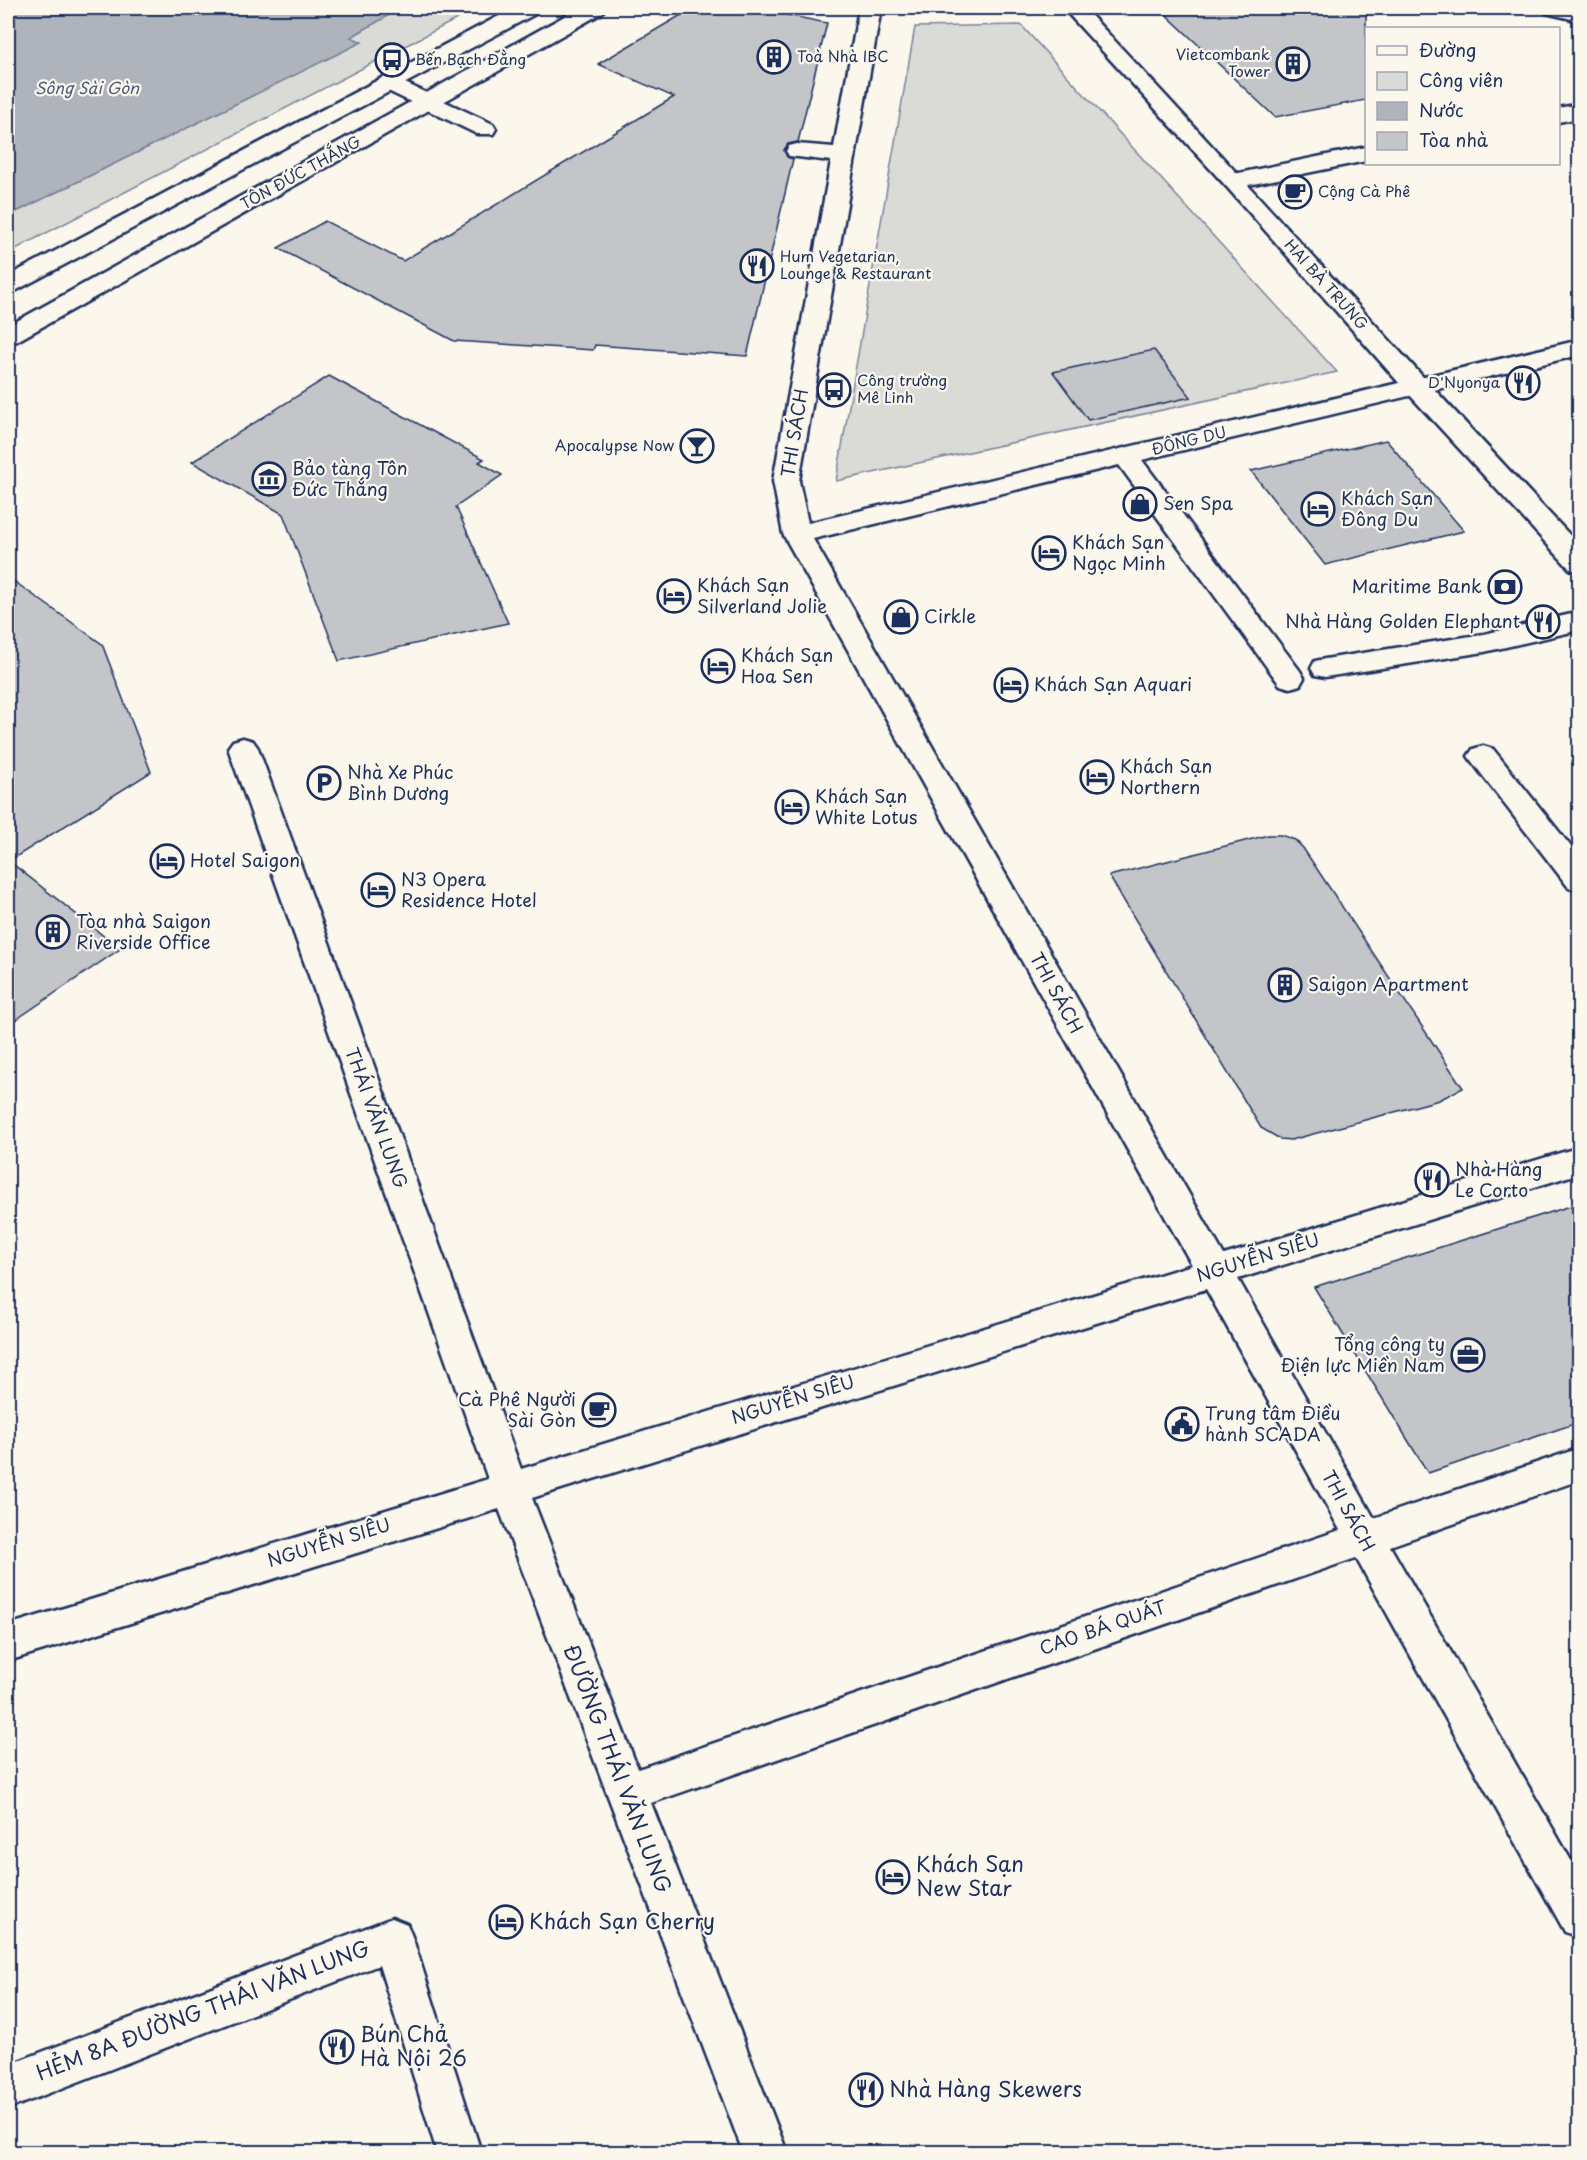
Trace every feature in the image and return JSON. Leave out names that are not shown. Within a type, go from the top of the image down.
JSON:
[{"type":"street","points":[[8,285],[529,8]]},
{"type":"street","name":"TÔN ĐỨC THẮNG","points":[[8,336],[594,8]]},
{"type":"street","name":"THI SÁCH","points":[[870,8],[842,155],[786,481],[797,534],[1580,1917]]},
{"type":"street","name":"HAI BÀ TRƯNG","points":[[1072,8],[1234,181],[1416,387],[1580,563]]},
{"type":"street","points":[[1554,8],[1580,15]]},
{"type":"street","points":[[390,83],[484,129]]},
{"type":"street","points":[[1560,115],[1580,111]]},
{"type":"street","points":[[797,151],[842,155]]},
{"type":"street","points":[[1234,181],[1365,154]]},
{"type":"street","name":"ĐÔNG DU","points":[[797,534],[1580,347]]},
{"type":"street","points":[[1126,456],[1290,678]]},
{"type":"street","points":[[1325,668],[1484,642],[1580,621]]},
{"type":"street","name":"THÁI VĂN LUNG","points":[[243,748],[509,1487]]},
{"type":"street","points":[[1483,756],[1580,880]]},
{"type":"street","name":"NGUYỄN SIÊU","points":[[8,1643],[509,1487],[1580,1160]]},
{"type":"street","name":"CAO BÁ QUÁT","points":[[626,1792],[1580,1464]]},
{"type":"street","name":"ĐƯỜNG THÁI VĂN LUNG","points":[[509,1487],[765,2152]]},
{"type":"street","name":"HẺM 8A ĐƯỜNG THÁI VĂN LUNG","points":[[8,2086],[392,1939],[459,2152]]},
{"type":"green space","points":[[401,8],[478,8],[8,253],[8,216],[361,42],[351,37]]},
{"type":"green space","points":[[1021,25],[1337,372],[836,481],[915,27]]},
{"type":"water","name":"Sông Sài Gòn","points":[[8,8],[401,8],[351,37],[362,42],[8,216]]},
{"type":"building","points":[[693,8],[752,8],[827,23],[798,142],[788,144],[784,150],[787,157],[793,159],[747,356],[595,345],[593,350],[454,341],[278,248],[325,221],[403,261],[674,97],[598,64]]},
{"type":"building","name":"Vietcombank Tower","points":[[1159,8],[1366,8],[1365,100],[1275,117]]},
{"type":"building","points":[[1154,350],[1191,397],[1088,420],[1053,372]]},
{"type":"building","points":[[329,376],[484,459],[479,462],[502,475],[456,507],[508,623],[339,661],[283,514],[192,462]]},
{"type":"building","points":[[1386,440],[1464,531],[1325,565],[1251,471]]},
{"type":"building","points":[[8,577],[102,644],[151,772],[9,861],[120,949],[8,1025]]},
{"type":"building","name":"Saigon Apartment","points":[[1268,835],[1281,835],[1295,840],[1303,848],[1463,1088],[1439,1100],[1291,1140],[1280,1139],[1261,1128],[1109,876]]},
{"type":"building","name":"Tổng công ty Điện lực Miền Nam","points":[[1580,1203],[1580,1422],[1428,1473],[1314,1287]]},
{"type":"place","name":"Toà Nhà IBC","points":[[774,57]]},
{"type":"place","name":"Bến Bạch Đằng","points":[[392,60]]},
{"type":"place","name":"Vietcombank Tower","points":[[1293,64]]},
{"type":"place","name":"Cộng Cà Phê","points":[[1295,192]]},
{"type":"place","name":"Hum Vegetarian, Lounge & Restaurant","points":[[757,266]]},
{"type":"place","name":"D'Nyonya","points":[[1523,383]]},
{"type":"place","name":"Công trường Mê Linh","points":[[834,390]]},
{"type":"place","name":"Apocalypse Now","points":[[697,446]]},
{"type":"place","name":"Bảo tàng Tôn Đức Thắng","points":[[269,479]]},
{"type":"place","name":"Sen Spa","points":[[1140,504]]},
{"type":"place","name":"Khách Sạn Đông Du","points":[[1318,509]]},
{"type":"place","name":"Khách Sạn Ngọc Minh","points":[[1049,553]]},
{"type":"place","name":"Maritime Bank","points":[[1505,587]]},
{"type":"place","name":"Khách Sạn Silverland Jolie","points":[[674,596]]},
{"type":"place","name":"Cirkle","points":[[901,617]]},
{"type":"place","name":"Nhà Hàng Golden Elephant","points":[[1543,622]]},
{"type":"place","name":"Khách Sạn Hoa Sen","points":[[718,666]]},
{"type":"place","name":"Khách Sạn Aquari","points":[[1011,685]]},
{"type":"place","name":"Khách Sạn Northern","points":[[1097,777]]},
{"type":"place","name":"Nhà Xe Phúc Bình Dương","points":[[324,783]]},
{"type":"place","name":"Khách Sạn White Lotus","points":[[792,807]]},
{"type":"place","name":"Hotel Saigon","points":[[167,861]]},
{"type":"place","name":"N3 Opera Residence Hotel","points":[[378,890]]},
{"type":"place","name":"Tòa nhà Saigon Riverside Office","points":[[53,932]]},
{"type":"place","name":"Saigon Apartment","points":[[1285,985]]},
{"type":"place","name":"Nhà Hàng Le Corto","points":[[1432,1180]]},
{"type":"place","name":"Tổng công ty Điện lực Miền Nam","points":[[1468,1355]]},
{"type":"place","name":"Cà Phê Người Sài Gòn","points":[[599,1410]]},
{"type":"place","name":"Trung tâm Điều hành SCADA","points":[[1182,1424]]},
{"type":"place","name":"Khách Sạn New Star","points":[[893,1877]]},
{"type":"place","name":"Khách Sạn Cherry","points":[[506,1922]]},
{"type":"place","name":"Bún Chả Hà Nội 26","points":[[337,2047]]},
{"type":"place","name":"Nhà Hàng Skewers","points":[[866,2090]]}]
